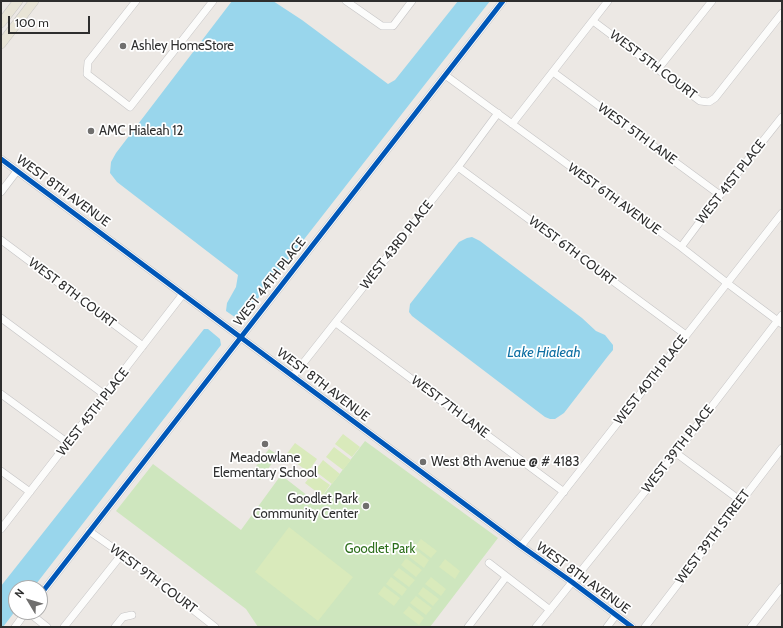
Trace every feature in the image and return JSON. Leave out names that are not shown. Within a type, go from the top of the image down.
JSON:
[{"type":"main road","points":[[1,23],[18,1]]},
{"type":"main road","points":[[24,14],[31,1]]},
{"type":"main road","points":[[1,44],[34,1]]},
{"type":"street","points":[[136,1],[88,62],[87,74],[130,107],[213,1]]},
{"type":"street","points":[[346,1],[382,26],[393,26],[412,1]]},
{"type":"street","name":"WEST 44TH PLACE","points":[[48,584],[504,1]]},
{"type":"street","points":[[512,124],[608,1]]},
{"type":"street","points":[[658,69],[712,1]]},
{"type":"street","name":"WEST 5TH COURT","points":[[593,21],[700,101],[709,102],[715,98],[782,14]]},
{"type":"street","name":"WEST 5TH LANE","points":[[553,72],[720,195]]},
{"type":"street","name":"WEST 6TH AVENUE","points":[[445,76],[681,247],[727,283],[781,320]]},
{"type":"street","name":"WEST 43RD PLACE","points":[[293,376],[458,167],[498,113]]},
{"type":"street","name":"WEST 41ST PLACE","points":[[681,247],[782,117]]},
{"type":"street","name":"WEST 8TH AVENUE","points":[[1,159],[632,627]]},
{"type":"street","name":"WEST 6TH COURT","points":[[458,167],[686,335]]},
{"type":"street","points":[[1,192],[17,171]]},
{"type":"street","name":"WEST 40TH PLACE","points":[[521,546],[782,213]]},
{"type":"street","name":"WEST 8TH COURT","points":[[1,240],[143,346]]},
{"type":"street","name":"WEST 45TH PLACE","points":[[1,529],[184,294]]},
{"type":"street","points":[[1,318],[105,395]]},
{"type":"street","name":"WEST 39TH PLACE","points":[[536,627],[781,320]]},
{"type":"street","name":"WEST 7TH LANE","points":[[336,323],[564,492]]},
{"type":"street","points":[[1,394],[68,443]]},
{"type":"street","name":"WEST 39TH STREET","points":[[645,627],[782,448]]},
{"type":"street","points":[[676,453],[741,501]]},
{"type":"street","points":[[1,471],[30,492]]},
{"type":"street","name":"WEST 9TH COURT","points":[[89,531],[122,554],[216,627]]},
{"type":"street","points":[[64,627],[122,554]]},
{"type":"street","points":[[489,563],[550,610]]},
{"type":"street","points":[[468,627],[506,577]]},
{"type":"street","points":[[751,627],[782,587]]},
{"type":"street","points":[[115,627],[123,617],[132,615]]},
{"type":"street","points":[[607,627],[616,615]]},
{"type":"street","points":[[38,620],[47,627]]},
{"type":"green space","points":[[343,434],[360,447],[352,457],[335,444]]},
{"type":"green space","name":"Goodlet Park","points":[[365,441],[498,538],[430,627],[258,627],[246,609],[116,511],[153,464],[241,530],[281,475],[317,503]]},
{"type":"green space","points":[[295,443],[317,459],[308,472],[286,455]]},
{"type":"green space","points":[[334,447],[351,460],[343,470],[326,457]]},
{"type":"green space","points":[[269,449],[278,455],[260,480],[251,473]]},
{"type":"green space","points":[[323,460],[340,474],[332,484],[315,471]]},
{"type":"green space","points":[[313,473],[330,485],[322,496],[305,483]]},
{"type":"green space","points":[[289,527],[353,577],[318,621],[255,572]]},
{"type":"green space","points":[[421,539],[437,551],[431,558],[415,546]]},
{"type":"green space","points":[[414,548],[429,560],[424,568],[408,556]]},
{"type":"green space","points":[[406,558],[422,570],[416,577],[401,565]]},
{"type":"green space","points":[[445,559],[460,571],[455,579],[439,567]]},
{"type":"green space","points":[[399,568],[415,580],[409,587],[393,575]]},
{"type":"green space","points":[[391,577],[407,589],[402,596],[386,584]]},
{"type":"green space","points":[[431,577],[446,589],[441,596],[425,584]]},
{"type":"green space","points":[[384,586],[400,598],[394,606],[378,594]]},
{"type":"green space","points":[[423,587],[439,599],[433,606],[418,594]]},
{"type":"green space","points":[[416,596],[432,608],[426,615],[410,603]]},
{"type":"green space","points":[[409,606],[424,618],[419,625],[403,613]]},
{"type":"water","points":[[232,1],[273,1],[302,20],[388,84],[395,80],[458,1],[490,1],[245,315],[239,320],[226,311],[227,303],[236,287],[238,275],[117,182],[110,173],[111,162],[116,153]]},
{"type":"water","name":"Lake Hialeah","points":[[472,237],[480,241],[582,318],[596,331],[605,335],[613,345],[613,350],[564,413],[555,419],[545,417],[412,316],[409,312],[410,304],[459,242]]},
{"type":"water","points":[[204,329],[208,329],[220,339],[221,345],[39,580],[8,580],[8,620],[3,627],[1,627],[1,586]]},
{"type":"cycle path","points":[[48,585],[503,1]]},
{"type":"cycle path","points":[[1,159],[632,627]]},
{"type":"place","name":"Ashley HomeStore","points":[[123,46]]},
{"type":"place","name":"AMC Hialeah 12","points":[[91,131]]},
{"type":"place","name":"Meadowlane Elementary School","points":[[265,444]]},
{"type":"place","name":"West 8th Avenue @ # 4183","points":[[423,462]]},
{"type":"place","name":"Goodlet Park Community Center","points":[[366,506]]}]
